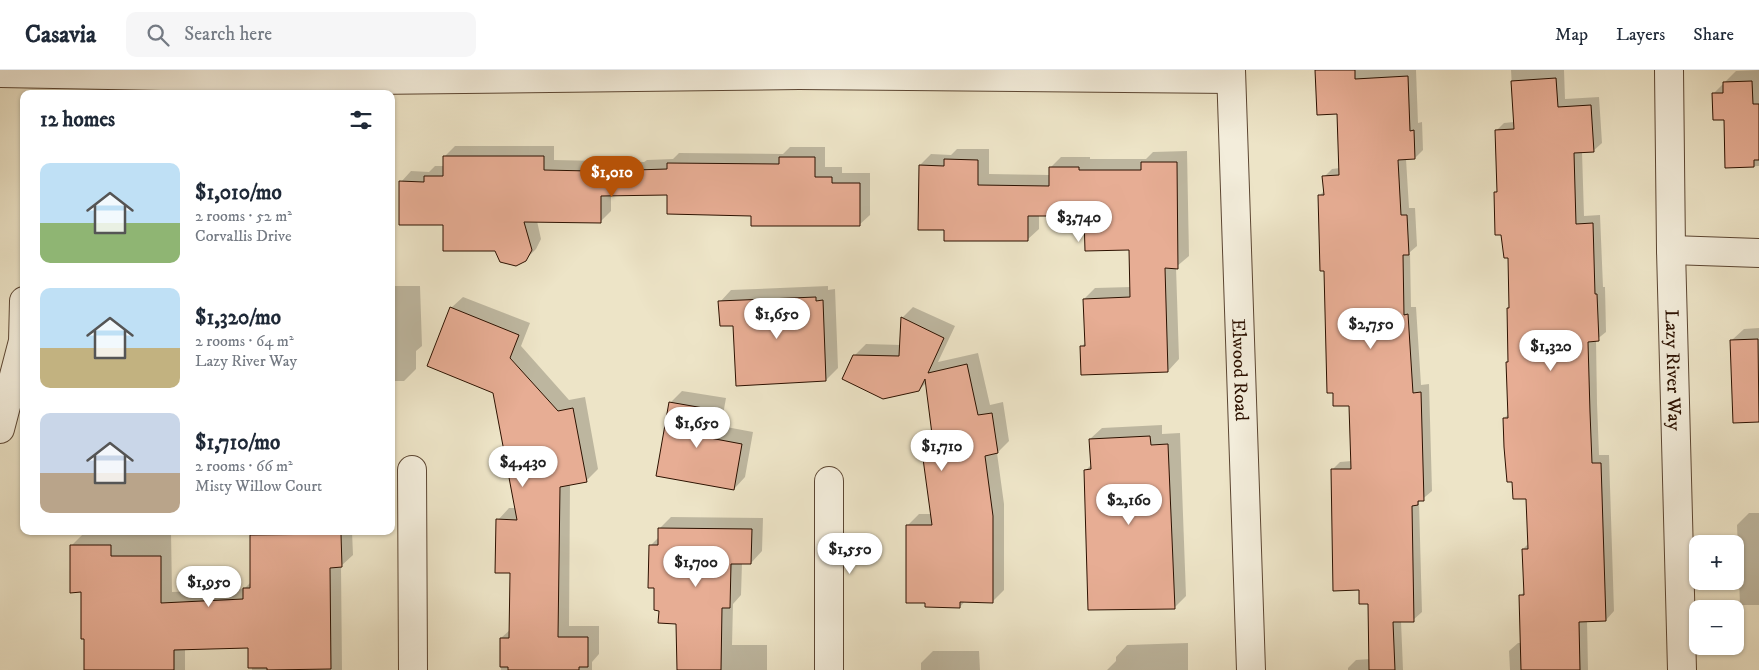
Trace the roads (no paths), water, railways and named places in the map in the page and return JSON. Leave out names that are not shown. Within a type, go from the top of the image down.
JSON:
[{"type":"street","name":"Lazy River Way","points":[[1668,70],[1682,670]]},
{"type":"street","points":[[0,73],[29,79],[371,80],[798,73],[1231,74]]},
{"type":"street","name":"Elwood Road","points":[[1231,74],[1251,670]]},
{"type":"street","points":[[1671,250],[1759,253]]},
{"type":"street","points":[[0,429],[20,352]]},
{"type":"street","points":[[412,470],[413,670]]},
{"type":"street","points":[[829,481],[829,670]]}]
